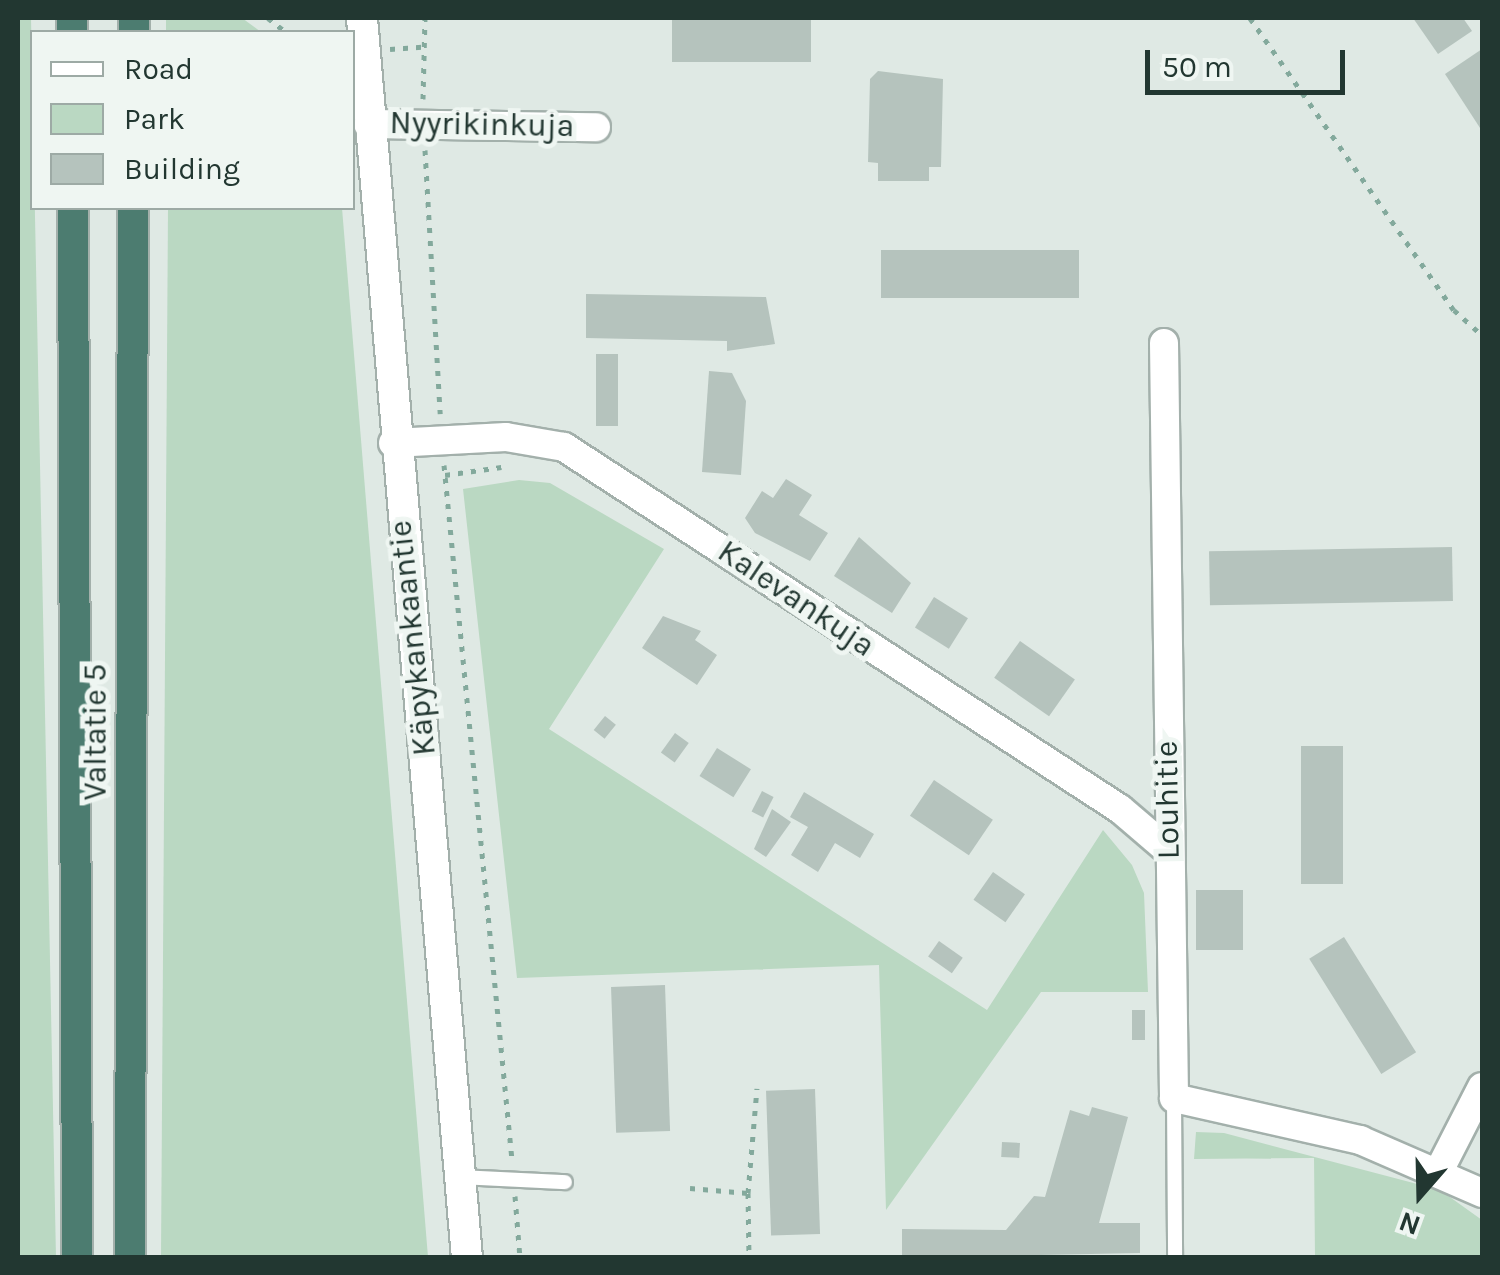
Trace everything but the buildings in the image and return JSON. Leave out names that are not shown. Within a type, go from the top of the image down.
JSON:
[{"type":"highway","name":"Valtatie 5","points":[[72,210],[77,1258]]},
{"type":"highway","name":"Valtatie 5","points":[[130,1258],[133,210]]},
{"type":"street","name":"Käpykankaantie","points":[[362,18],[393,443],[467,1258]]},
{"type":"street","name":"Nyyrikinkuja","points":[[368,124],[596,127]]},
{"type":"street","name":"Louhitie","points":[[1164,343],[1174,1098]]},
{"type":"street","name":"Kalevankuja","points":[[393,443],[533,439],[601,467],[1120,809],[1168,850]]},
{"type":"street","points":[[1440,1169],[1482,1087]]},
{"type":"street","points":[[1174,1098],[1360,1140],[1440,1169],[1482,1194]]},
{"type":"lane","name":"Louhitie","points":[[1174,1098],[1175,1258]]},
{"type":"lane","points":[[461,1176],[565,1182]]},
{"type":"path","points":[[425,18],[424,122],[441,439],[520,1258]]},
{"type":"path","points":[[1250,18],[1454,310],[1482,335]]},
{"type":"path","points":[[445,476],[517,466]]},
{"type":"path","points":[[749,1256],[748,1194],[756,1088]]},
{"type":"path","points":[[690,1188],[748,1194]]},
{"type":"path","points":[[697,1258],[881,1258]]},
{"type":"green space","points":[[18,18],[31,18],[30,210],[35,210],[56,1258],[18,1257]]},
{"type":"green space","points":[[166,18],[242,18],[258,30],[166,30]]},
{"type":"green space","points":[[168,210],[342,210],[428,1257],[161,1257]]},
{"type":"green space","points":[[519,480],[550,483],[664,549],[549,729],[987,1010],[1103,830],[1132,865],[1144,893],[1148,992],[1041,992],[886,1210],[879,965],[517,978],[463,489]]},
{"type":"green space","points":[[1196,1132],[1224,1133],[1440,1190],[1482,1220],[1482,1257],[1315,1257],[1314,1158],[1194,1159]]}]
